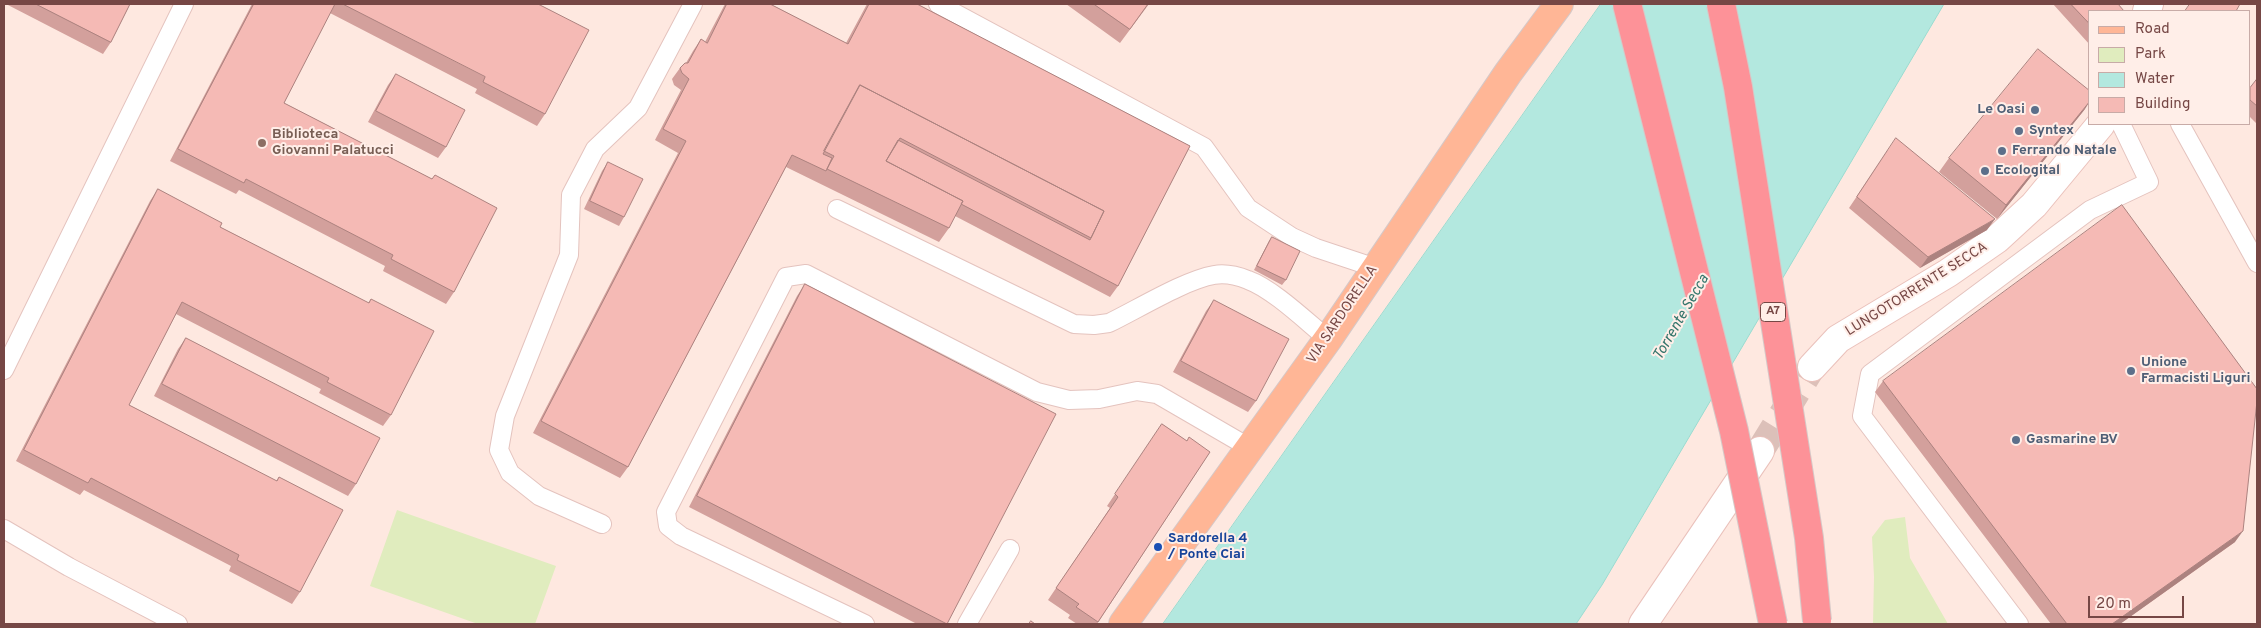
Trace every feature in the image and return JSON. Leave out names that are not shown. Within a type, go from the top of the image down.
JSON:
[{"type":"highway","points":[[1627,4],[1734,431],[1773,624]]},
{"type":"highway","name":"A7","points":[[1721,4],[1738,87],[1812,562],[1817,621]]},
{"type":"main road","name":"VIA SARDORELLA","points":[[1124,624],[1328,339],[1508,73],[1559,4]]},
{"type":"main road","name":"LUNGOTORRENTE SECCA","points":[[1812,367],[1838,339],[1948,272],[1997,239],[2034,205],[2100,125]]},
{"type":"main road","points":[[1643,624],[1760,451]]},
{"type":"lane","points":[[4,370],[184,4]]},
{"type":"lane","points":[[602,524],[539,496],[510,473],[499,450],[505,416],[569,255],[571,195],[595,149],[638,108],[693,4]]},
{"type":"lane","points":[[938,4],[1204,147],[1248,208],[1292,237],[1376,268]]},
{"type":"lane","points":[[2019,624],[1862,416],[1870,374],[2090,210],[2149,182],[2121,125]]},
{"type":"lane","points":[[2181,125],[2257,262]]},
{"type":"lane","points":[[837,209],[1074,324],[1094,325],[1109,323],[1199,278],[1216,274],[1232,275],[1250,280],[1272,294],[1328,339]]},
{"type":"lane","points":[[865,624],[682,536],[668,526],[666,512],[786,277],[806,274],[1037,392],[1069,400],[1099,398],[1137,391],[1157,394],[1250,448]]},
{"type":"lane","points":[[4,529],[113,591],[178,624]]},
{"type":"lane","points":[[968,624],[1010,549]]},
{"type":"green space","points":[[397,510],[556,566],[535,624],[478,624],[370,586]]},
{"type":"green space","points":[[1905,517],[1910,558],[1948,624],[1873,624],[1874,577],[1872,537],[1885,520]]},
{"type":"water","name":"Torrente Secca","points":[[1601,4],[1944,4],[1602,585],[1576,624],[1163,624]]},
{"type":"building","points":[[36,4],[130,4],[111,42]]},
{"type":"building","points":[[254,4],[335,4],[284,103],[432,179],[435,175],[497,208],[454,292],[391,259],[393,255],[246,179],[244,183],[178,149]]},
{"type":"building","points":[[343,4],[538,4],[589,30],[545,114],[483,82],[485,77]]},
{"type":"building","points":[[727,4],[770,4],[848,44],[869,4],[917,4],[1190,146],[1118,286],[961,204],[963,201],[886,161],[898,140],[1090,240],[1104,211],[860,85],[823,154],[832,158],[826,171],[792,155],[628,467],[541,421],[686,141],[663,129],[689,79],[682,73],[680,68],[685,63],[688,63],[701,39],[707,43]]},
{"type":"building","points":[[1094,4],[1148,4],[1130,29]]},
{"type":"building","points":[[2071,4],[2118,4],[2123,10],[2088,10],[2088,22]]},
{"type":"building","points":[[2190,4],[2240,4],[2237,10],[2186,10]]},
{"type":"building","points":[[2038,49],[2088,89],[2088,103],[2006,205],[1949,158]]},
{"type":"building","points":[[396,74],[465,110],[446,147],[376,111]]},
{"type":"building","points":[[2257,79],[2257,106],[2251,101],[2251,87]]},
{"type":"building","points":[[860,85],[1104,211],[1091,238],[900,138],[886,161],[963,201],[949,228],[827,169],[834,156],[824,151]]},
{"type":"building","points":[[1896,138],[1995,219],[1928,257],[1857,197]]},
{"type":"building","points":[[608,162],[643,179],[624,217],[590,201]]},
{"type":"building","points":[[158,189],[222,223],[220,227],[369,303],[371,299],[434,331],[391,415],[327,382],[329,378],[182,302],[129,405],[277,481],[279,477],[343,510],[300,592],[237,560],[239,555],[91,478],[88,483],[24,450]]},
{"type":"building","points":[[2122,205],[2257,389],[2243,531],[2112,624],[2067,624],[1883,381]]},
{"type":"building","points":[[1272,237],[1300,251],[1286,280],[1257,266]]},
{"type":"building","points":[[805,284],[1056,414],[947,624],[697,496]]},
{"type":"building","points":[[1214,300],[1289,339],[1256,401],[1181,361]]},
{"type":"building","points":[[186,338],[380,438],[356,484],[162,384]]},
{"type":"building","points":[[1162,424],[1187,441],[1189,437],[1210,452],[1098,622],[1076,607],[1079,604],[1056,588],[1118,497],[1115,494]]},
{"type":"tunnel","points":[[1760,451],[1812,367]]},
{"type":"place","name":"Le Oasi","points":[[2035,110]]},
{"type":"place","name":"Syntex","points":[[2019,131]]},
{"type":"place","name":"Biblioteca Giovanni Palatucci","points":[[262,143]]},
{"type":"place","name":"Ferrando Natale","points":[[2002,151]]},
{"type":"place","name":"Ecologital","points":[[1985,171]]},
{"type":"place","name":"Unione Farmacisti Liguri","points":[[2131,371]]},
{"type":"place","name":"Gasmarine BV","points":[[2016,440]]},
{"type":"place","name":"Sardorella 4 / Ponte Ciai","points":[[1158,547]]}]
